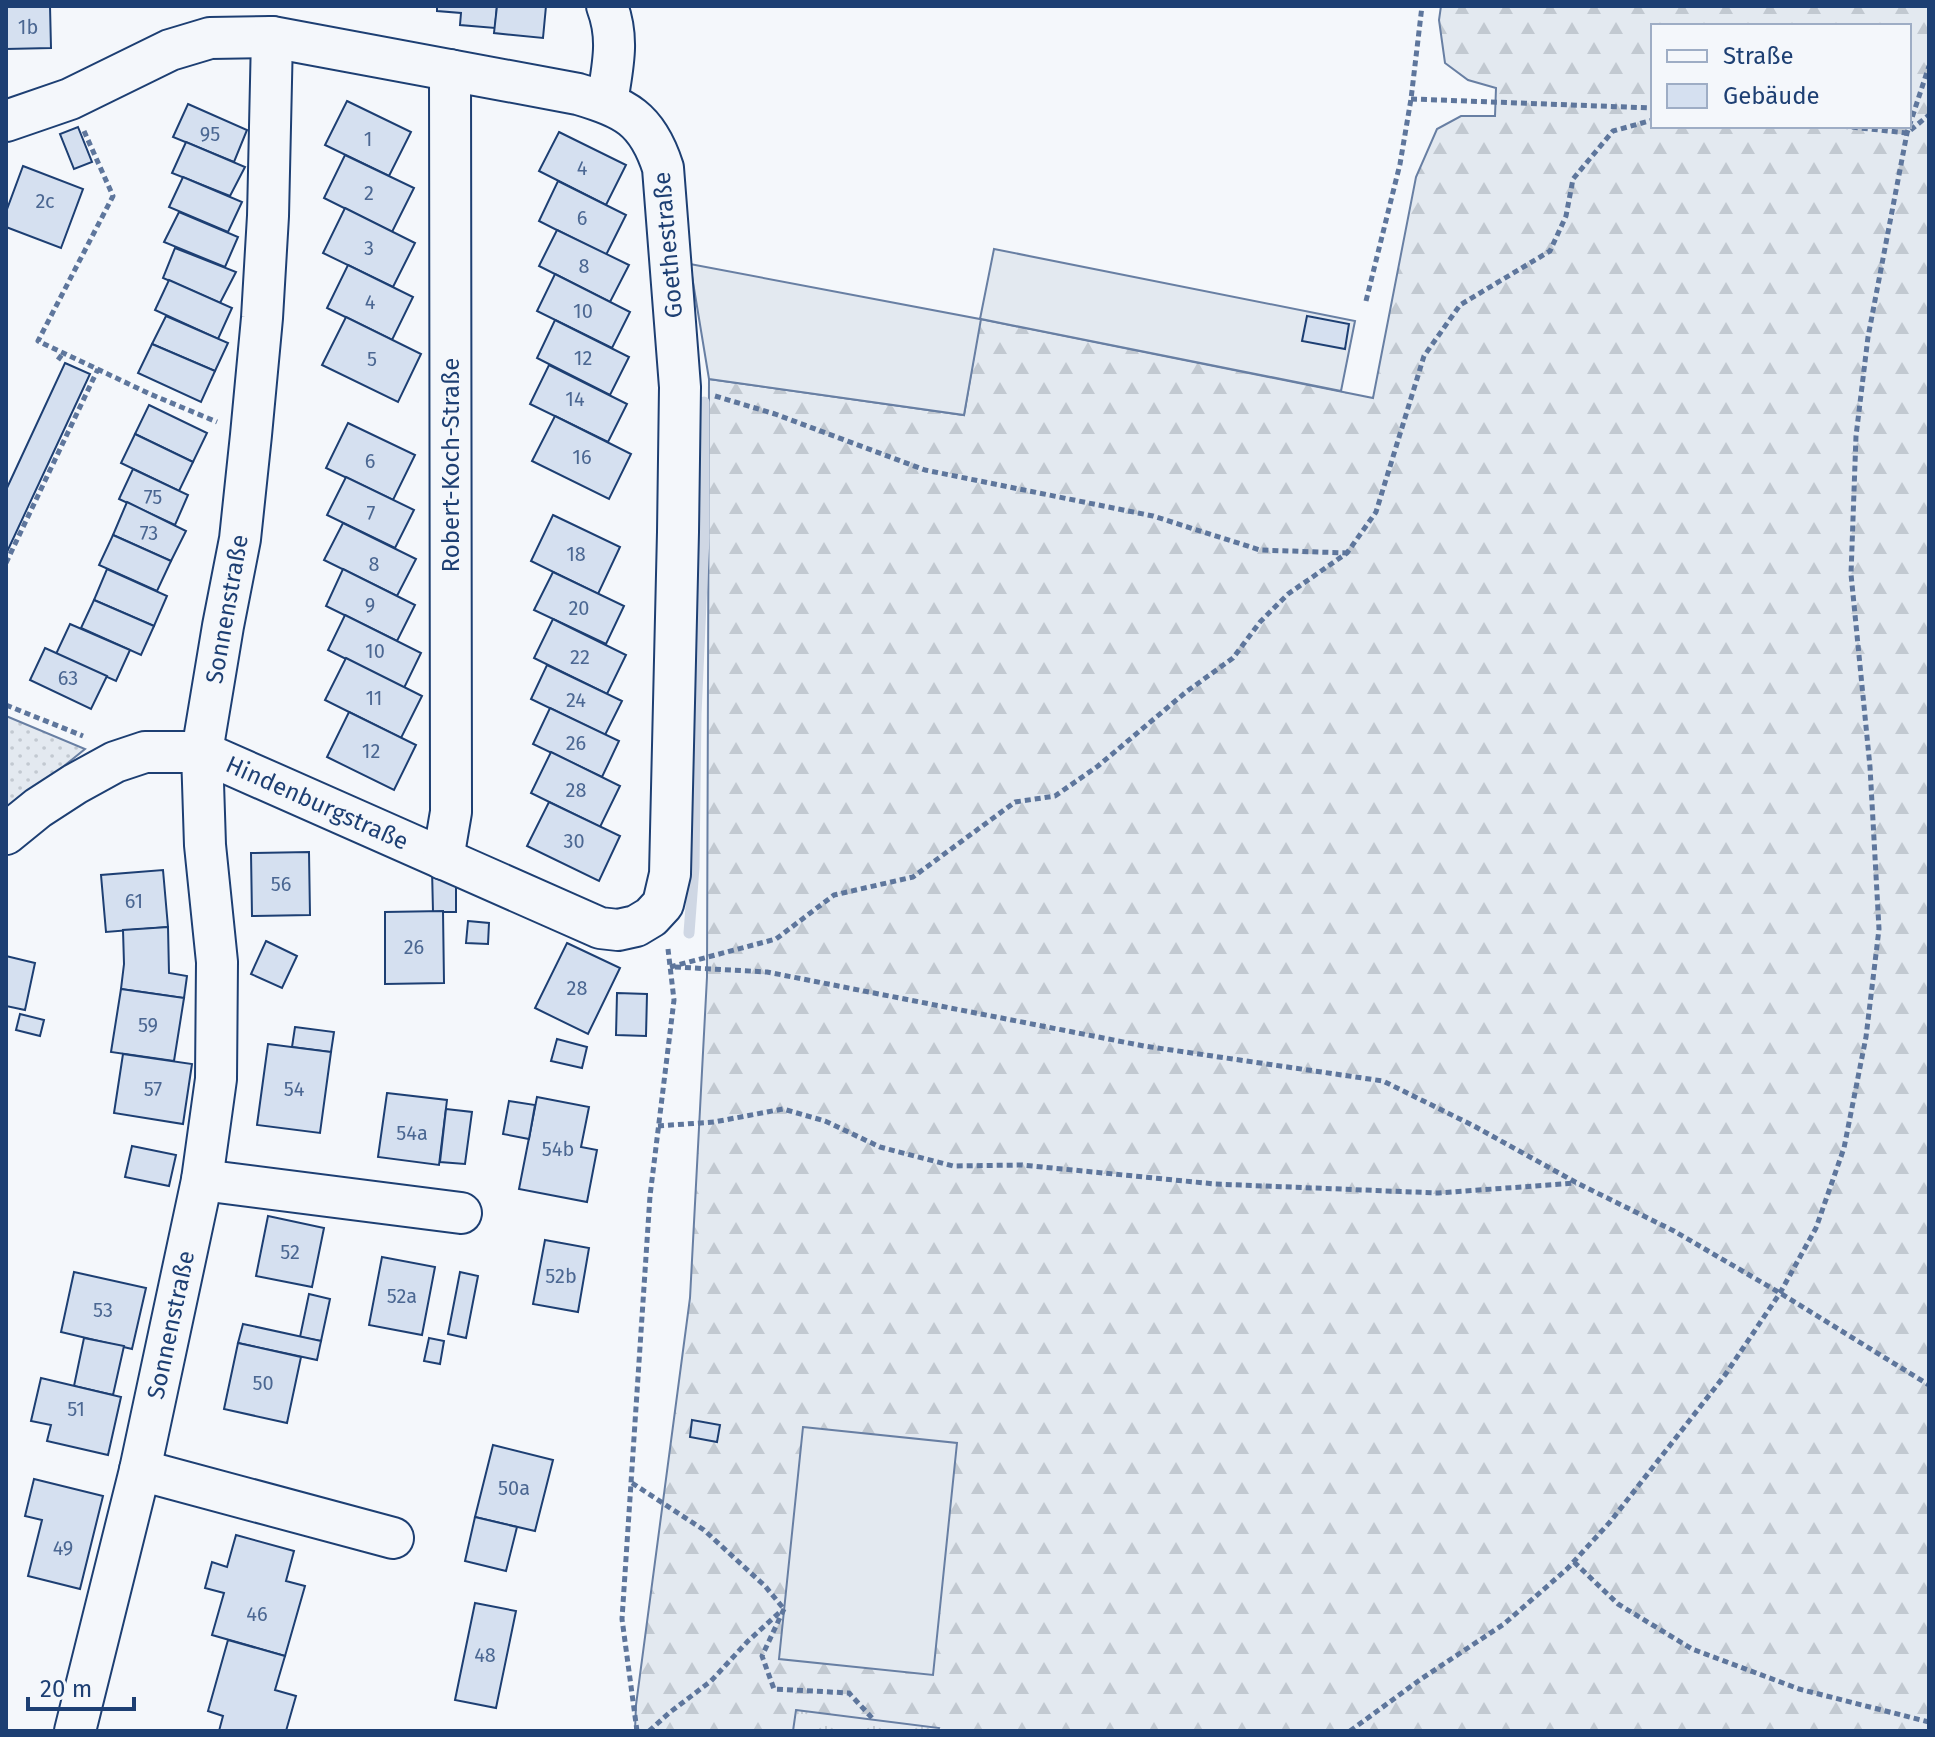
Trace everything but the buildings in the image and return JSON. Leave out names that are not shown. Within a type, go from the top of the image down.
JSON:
[{"type":"street","points":[[607,6],[613,21],[615,51],[607,103]]},
{"type":"street","name":"Goethestraße","points":[[6,121],[70,99],[170,50],[210,38],[272,37],[578,94],[631,115],[644,128],[656,146],[663,168],[680,387],[670,874],[649,915]]},
{"type":"street","name":"Sonnenstraße","points":[[75,1731],[140,1470],[202,1180],[216,1079],[217,962],[205,845],[202,752],[240,539],[250,450],[268,216],[272,37]]},
{"type":"street","name":"Robert-Koch-Straße","points":[[443,859],[451,812],[450,70]]},
{"type":"street","name":"Hindenburgstraße","points":[[6,834],[38,808],[115,762],[145,752],[202,752],[600,928],[618,930],[649,915]]},
{"type":"street","points":[[202,1180],[461,1213]]},
{"type":"street","points":[[140,1470],[393,1538]]},
{"type":"path","points":[[1366,301],[1400,164],[1422,6]]},
{"type":"path","points":[[1911,121],[1929,66]]},
{"type":"path","points":[[70,99],[113,196],[38,341],[214,421]]},
{"type":"path","points":[[1411,99],[1651,108]]},
{"type":"path","points":[[1861,128],[1907,133],[1929,115]]},
{"type":"path","points":[[670,967],[776,939],[834,895],[913,877],[1015,802],[1055,796],[1098,766],[1186,692],[1233,658],[1260,622],[1288,594],[1347,553],[1376,512],[1424,356],[1460,305],[1550,251],[1566,216],[1573,179],[1613,131],[1651,121]]},
{"type":"path","points":[[1350,1731],[1504,1624],[1574,1562],[1610,1522],[1725,1375],[1780,1293],[1816,1228],[1844,1148],[1866,1037],[1879,929],[1870,767],[1851,574],[1856,436],[1867,351],[1909,128]]},
{"type":"path","points":[[58,360],[63,353]]},
{"type":"path","points":[[6,563],[98,369]]},
{"type":"path","points":[[714,396],[775,414],[925,470],[1153,516],[1260,550],[1347,553]]},
{"type":"path","points":[[6,705],[95,741],[115,762]]},
{"type":"path","points":[[637,1731],[622,1619],[650,1196],[674,1000],[670,967],[649,915]]},
{"type":"path","points":[[670,967],[767,972],[1144,1046],[1383,1081],[1674,1231],[1929,1385]]},
{"type":"path","points":[[658,1126],[714,1122],[783,1109],[825,1121],[880,1147],[953,1166],[1022,1165],[1215,1184],[1424,1193],[1577,1183]]},
{"type":"path","points":[[631,1482],[704,1530],[765,1586],[784,1609]]},
{"type":"path","points":[[1574,1562],[1618,1604],[1692,1649],[1799,1689],[1929,1722]]},
{"type":"path","points":[[784,1609],[762,1656],[774,1689],[849,1693],[873,1719]]},
{"type":"path","points":[[649,1731],[711,1681],[748,1641],[784,1609]]},
{"type":"green space","points":[[1441,6],[1929,6],[1929,1731],[635,1731],[690,1298],[707,977],[709,379],[964,415],[980,319],[1373,398],[1416,177],[1437,129],[1461,116],[1495,116],[1496,88],[1468,80],[1445,63],[1439,20]]},
{"type":"green space","points":[[994,249],[1355,321],[1341,391],[981,319],[964,415],[709,379],[690,264],[980,319]]},
{"type":"green space","points":[[6,716],[85,749],[6,813]]},
{"type":"green space","points":[[803,1427],[957,1443],[933,1675],[779,1659]]},
{"type":"green space","points":[[796,1710],[939,1728],[938,1731],[793,1731]]},
{"type":"waterway","points":[[689,933],[694,867],[696,714],[704,537],[704,402]]}]
